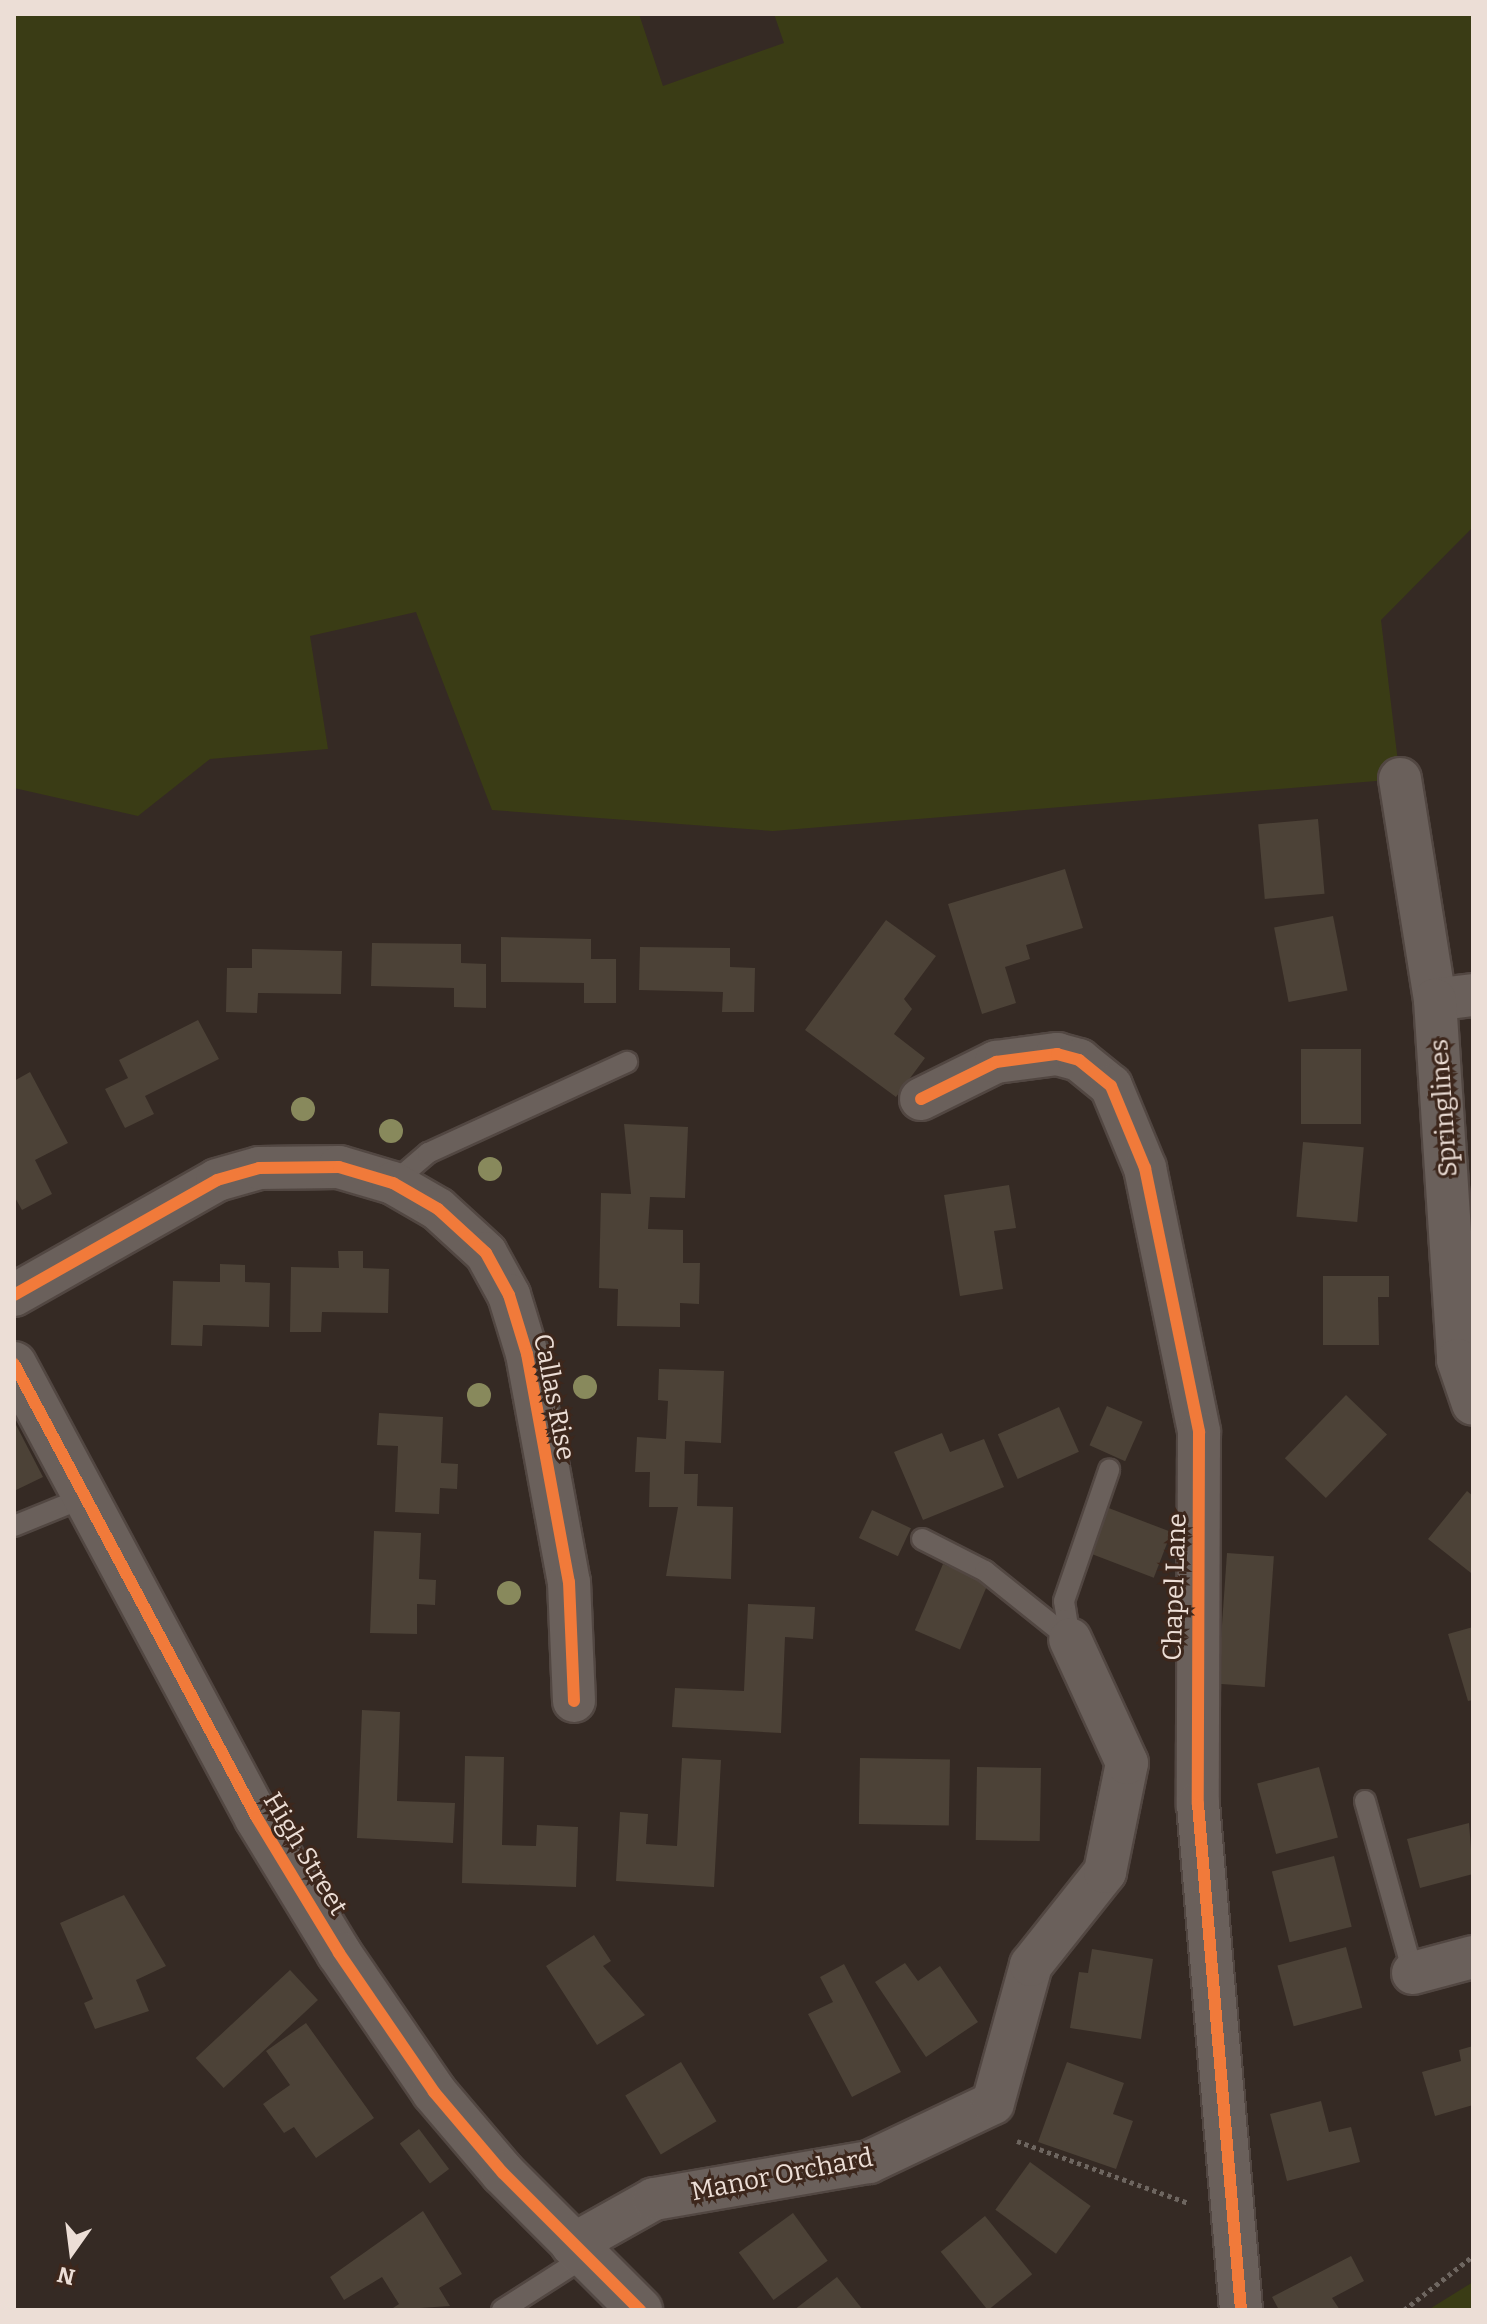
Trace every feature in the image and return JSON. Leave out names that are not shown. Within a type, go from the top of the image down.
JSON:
[{"type":"street","name":"Springlines","points":[[1400,779],[1454,998],[1458,1360],[1473,1404]]},
{"type":"street","name":"Chapel Lane","points":[[921,1099],[996,1062],[1057,1054],[1079,1060],[1111,1086],[1145,1168],[1199,1432],[1198,1804],[1241,2310]]},
{"type":"street","name":"Callas Rise","points":[[14,1295],[217,1180],[259,1168],[339,1167],[393,1183],[438,1209],[486,1253],[509,1295],[569,1582],[574,1701]]},
{"type":"street","name":"High Street","points":[[14,1364],[257,1818],[339,1953],[434,2092],[579,2251],[640,2310]]},
{"type":"street","name":"Manor Orchard","points":[[579,2251],[654,2199],[869,2162],[963,2123],[993,2103],[1031,1965],[1105,1872],[1127,1763],[1070,1639]]},
{"type":"street","points":[[1413,1973],[1470,1968]]},
{"type":"lane","points":[[393,1183],[428,1153],[627,1062]]},
{"type":"lane","points":[[1070,1639],[1064,1601],[1109,1470]]},
{"type":"lane","points":[[14,1526],[85,1497]]},
{"type":"lane","points":[[922,1539],[985,1571],[1070,1639]]},
{"type":"lane","points":[[1365,1801],[1413,1973]]},
{"type":"lane","points":[[502,2310],[579,2251]]},
{"type":"path","points":[[963,2123],[1124,2178]]},
{"type":"path","points":[[1404,2310],[1473,2256]]},
{"type":"green space","points":[[14,14],[639,14],[663,86],[784,43],[774,14],[1473,14],[1473,527],[1381,620],[1400,779],[773,831],[492,810],[416,612],[310,636],[328,749],[210,759],[138,816],[14,788]]},
{"type":"green space","points":[[1473,2282],[1473,2310],[1428,2310],[1436,2305]]},
{"type":"building","points":[[1318,819],[1325,894],[1265,899],[1258,824]]},
{"type":"building","points":[[1065,869],[1083,928],[1026,945],[1030,959],[1005,967],[1016,1003],[982,1014],[948,904]]},
{"type":"building","points":[[1333,916],[1348,991],[1289,1002],[1274,927]]},
{"type":"building","points":[[886,920],[936,956],[904,999],[912,1009],[894,1034],[925,1058],[896,1097],[805,1030]]},
{"type":"building","points":[[501,937],[591,939],[591,959],[616,959],[616,1003],[584,1003],[584,983],[501,982]]},
{"type":"building","points":[[372,943],[461,944],[461,963],[486,964],[486,1008],[454,1007],[454,988],[371,986]]},
{"type":"building","points":[[640,947],[730,948],[730,967],[755,968],[754,1012],[722,1012],[723,992],[639,990]]},
{"type":"building","points":[[252,949],[342,951],[341,994],[258,993],[257,1013],[226,1012],[227,968],[252,968]]},
{"type":"building","points":[[198,1020],[219,1059],[145,1096],[154,1114],[125,1128],[105,1089],[128,1078],[119,1060]]},
{"type":"building","points":[[1301,1049],[1361,1049],[1361,1124],[1301,1124]]},
{"type":"building","points":[[30,1072],[68,1143],[35,1160],[52,1194],[22,1210],[14,1196],[14,1081]]},
{"type":"building","points":[[624,1124],[688,1127],[685,1198],[650,1197],[648,1229],[683,1230],[683,1263],[700,1263],[699,1304],[680,1303],[680,1327],[617,1326],[618,1289],[599,1288],[601,1193],[631,1194]]},
{"type":"building","points":[[1303,1142],[1364,1147],[1357,1222],[1296,1217]]},
{"type":"building","points":[[1009,1185],[1016,1228],[994,1231],[1003,1289],[960,1296],[944,1195]]},
{"type":"building","points":[[338,1251],[363,1251],[363,1268],[389,1269],[388,1313],[322,1312],[321,1332],[290,1332],[291,1267],[339,1268]]},
{"type":"building","points":[[220,1264],[245,1265],[245,1282],[270,1283],[269,1327],[203,1325],[202,1346],[171,1345],[173,1281],[220,1282]]},
{"type":"building","points":[[1323,1276],[1389,1276],[1389,1297],[1378,1297],[1379,1345],[1323,1345]]},
{"type":"building","points":[[659,1369],[724,1371],[721,1443],[685,1441],[684,1474],[698,1474],[697,1506],[733,1507],[731,1579],[666,1576],[678,1507],[649,1507],[650,1472],[635,1472],[637,1437],[666,1439],[668,1401],[658,1400]]},
{"type":"building","points":[[1346,1395],[1387,1435],[1326,1498],[1285,1458]]},
{"type":"building","points":[[1107,1406],[1143,1422],[1125,1461],[1090,1445]]},
{"type":"building","points":[[1059,1407],[1079,1452],[1018,1479],[998,1434]]},
{"type":"building","points":[[379,1413],[443,1417],[441,1463],[458,1464],[457,1489],[440,1488],[439,1514],[395,1512],[398,1446],[377,1445]]},
{"type":"building","points":[[14,1421],[43,1477],[14,1491]]},
{"type":"building","points":[[942,1433],[950,1452],[984,1439],[1004,1487],[923,1520],[894,1452]]},
{"type":"building","points":[[1467,1491],[1473,1496],[1471,1573],[1428,1539]]},
{"type":"building","points":[[1106,1507],[1171,1532],[1154,1578],[1088,1553]]},
{"type":"building","points":[[872,1510],[911,1528],[898,1556],[859,1538]]},
{"type":"building","points":[[374,1531],[421,1533],[419,1579],[436,1580],[435,1605],[417,1604],[417,1634],[370,1633]]},
{"type":"building","points":[[1227,1553],[1274,1556],[1265,1687],[1218,1684]]},
{"type":"building","points":[[943,1564],[988,1583],[960,1649],[915,1630]]},
{"type":"building","points":[[748,1604],[815,1607],[813,1639],[785,1637],[781,1733],[672,1727],[675,1688],[744,1691]]},
{"type":"building","points":[[1473,1627],[1473,1700],[1468,1701],[1448,1634]]},
{"type":"building","points":[[362,1710],[400,1712],[397,1801],[455,1803],[453,1843],[357,1838]]},
{"type":"building","points":[[465,1756],[504,1757],[502,1845],[536,1846],[537,1825],[578,1827],[576,1887],[462,1883]]},
{"type":"building","points":[[682,1758],[721,1760],[714,1887],[616,1881],[620,1812],[648,1814],[646,1844],[677,1846]]},
{"type":"building","points":[[860,1758],[950,1760],[949,1826],[859,1824]]},
{"type":"building","points":[[977,1767],[1041,1768],[1040,1841],[976,1840]]},
{"type":"building","points":[[1319,1767],[1338,1838],[1276,1854],[1257,1784]]},
{"type":"building","points":[[1469,1823],[1473,1874],[1420,1888],[1407,1839]]},
{"type":"building","points":[[1334,1856],[1352,1927],[1290,1942],[1272,1871]]},
{"type":"building","points":[[124,1895],[166,1966],[136,1980],[149,2011],[95,2029],[84,2003],[93,1999],[60,1923]]},
{"type":"building","points":[[594,1935],[611,1961],[603,1966],[645,2015],[597,2045],[546,1966]]},
{"type":"building","points":[[1346,1947],[1362,2008],[1294,2026],[1277,1965]]},
{"type":"building","points":[[1092,1949],[1153,1959],[1141,2039],[1070,2028],[1079,1972],[1088,1973]]},
{"type":"building","points":[[905,1963],[918,1981],[940,1966],[978,2022],[926,2057],[875,1982]]},
{"type":"building","points":[[844,1964],[901,2072],[852,2097],[808,2014],[833,2002],[820,1977]]},
{"type":"building","points":[[290,1970],[318,2000],[224,2088],[196,2058]]},
{"type":"building","points":[[306,2023],[374,2118],[316,2158],[294,2127],[284,2133],[263,2104],[290,2085],[266,2051]]},
{"type":"building","points":[[1473,2046],[1473,2105],[1435,2116],[1422,2072],[1461,2061],[1459,2050]]},
{"type":"building","points":[[681,2062],[717,2121],[661,2155],[625,2095]]},
{"type":"building","points":[[1067,2062],[1124,2083],[1113,2114],[1133,2121],[1116,2169],[1038,2142]]},
{"type":"building","points":[[1321,2101],[1329,2132],[1351,2127],[1360,2162],[1287,2181],[1270,2114]]},
{"type":"building","points":[[419,2129],[449,2169],[430,2183],[400,2143]]},
{"type":"building","points":[[1030,2162],[1091,2206],[1056,2254],[995,2210]]},
{"type":"building","points":[[423,2211],[462,2274],[439,2288],[450,2306],[390,2310],[399,2304],[382,2277],[344,2300],[330,2277]]},
{"type":"building","points":[[793,2213],[828,2261],[773,2300],[739,2252]]},
{"type":"building","points":[[985,2216],[1032,2274],[988,2310],[941,2252]]},
{"type":"building","points":[[1351,2256],[1364,2281],[1332,2298],[1340,2310],[1279,2310],[1272,2297]]},
{"type":"building","points":[[837,2277],[863,2310],[794,2310]]},
{"type":"cycle path","points":[[921,1099],[996,1062],[1057,1054],[1079,1060],[1111,1086],[1145,1168],[1199,1432],[1198,1804],[1241,2310]]},
{"type":"cycle path","points":[[14,1295],[217,1180],[259,1168],[339,1167],[393,1183],[438,1209],[486,1253],[509,1295],[527,1354],[569,1582],[574,1701]]},
{"type":"cycle path","points":[[14,1364],[257,1818],[339,1953],[434,2092],[503,2173],[640,2310]]}]
